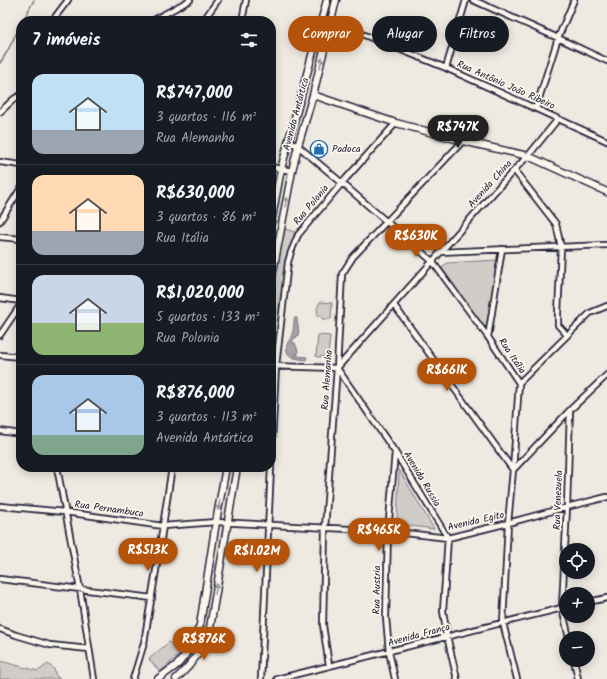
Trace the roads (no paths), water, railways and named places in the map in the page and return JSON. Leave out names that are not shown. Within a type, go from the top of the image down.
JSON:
[{"type":"main road","name":"Avenida Antártica","points":[[322,16],[326,0]]},
{"type":"main road","name":"Avenida Antártica","points":[[332,16],[336,0]]},
{"type":"main road","name":"Avenida Antártica","points":[[276,196],[288,141],[313,52]]},
{"type":"main road","name":"Avenida Antártica","points":[[276,256],[292,171],[323,52]]},
{"type":"main road","points":[[313,95],[396,123],[463,141],[528,156],[607,192]]},
{"type":"main road","points":[[158,679],[177,664],[189,650],[200,626],[225,472]]},
{"type":"main road","points":[[176,679],[197,656],[210,628],[236,472]]},
{"type":"street","points":[[56,16],[68,0]]},
{"type":"street","points":[[161,16],[190,0]]},
{"type":"street","points":[[207,16],[218,0]]},
{"type":"street","points":[[243,16],[246,0]]},
{"type":"street","points":[[446,68],[466,0]]},
{"type":"street","points":[[473,0],[607,61]]},
{"type":"street","points":[[536,108],[558,38],[574,0]]},
{"type":"street","name":"Rua Antônio João Ribeiro","points":[[364,34],[446,68],[607,141]]},
{"type":"street","points":[[0,112],[16,98]]},
{"type":"street","name":"Avenida China","points":[[338,368],[440,252],[528,156],[558,118]]},
{"type":"street","name":"Rua Polonia","points":[[276,345],[288,262],[298,235],[396,123]]},
{"type":"street","name":"Rua Itália","points":[[288,141],[298,146],[432,261],[488,337],[519,383],[514,470],[508,523],[503,623],[517,679]]},
{"type":"street","name":"Rua Alemanha","points":[[329,666],[323,625],[325,528],[338,368],[342,274],[353,257],[463,141]]},
{"type":"street","points":[[0,162],[16,165]]},
{"type":"street","points":[[276,168],[292,171]]},
{"type":"street","points":[[514,170],[556,224],[561,247],[558,325],[567,335]]},
{"type":"street","points":[[0,221],[16,196]]},
{"type":"street","points":[[0,237],[16,239]]},
{"type":"street","points":[[440,252],[607,245]]},
{"type":"street","points":[[488,337],[502,250]]},
{"type":"street","points":[[0,298],[16,300]]},
{"type":"street","points":[[394,305],[514,470],[570,410],[607,375]]},
{"type":"street","points":[[519,383],[590,312],[607,306]]},
{"type":"street","points":[[0,335],[16,311]]},
{"type":"street","points":[[0,355],[16,357]]},
{"type":"street","points":[[276,366],[338,368]]},
{"type":"street","name":"Avenida Russia","points":[[338,368],[395,452],[448,538]]},
{"type":"street","name":"Rua Venezuela","points":[[565,587],[570,410]]},
{"type":"street","points":[[0,431],[16,433]]},
{"type":"street","name":"Rua Austria","points":[[395,452],[388,531],[386,617],[389,652],[395,679]]},
{"type":"street","points":[[58,472],[80,589],[94,679]]},
{"type":"street","points":[[133,679],[144,643],[171,472]]},
{"type":"street","points":[[261,679],[271,472]]},
{"type":"street","name":"Avenida Egito","points":[[216,522],[388,531],[448,538],[607,497]]},
{"type":"street","name":"Rua Pernambuco","points":[[0,506],[65,512],[163,526],[216,522]]},
{"type":"street","points":[[448,538],[443,611],[457,679]]},
{"type":"street","points":[[0,579],[152,598]]},
{"type":"street","points":[[595,601],[607,598]]},
{"type":"street","name":"Avenida França","points":[[277,679],[559,609]]},
{"type":"street","points":[[0,629],[50,645],[89,649]]},
{"type":"street","points":[[575,667],[578,679]]},
{"type":"waterway","points":[[26,16],[34,0]]},
{"type":"waterway","points":[[0,63],[16,34]]},
{"type":"place","name":"Padoca","points":[[319,149]]}]
